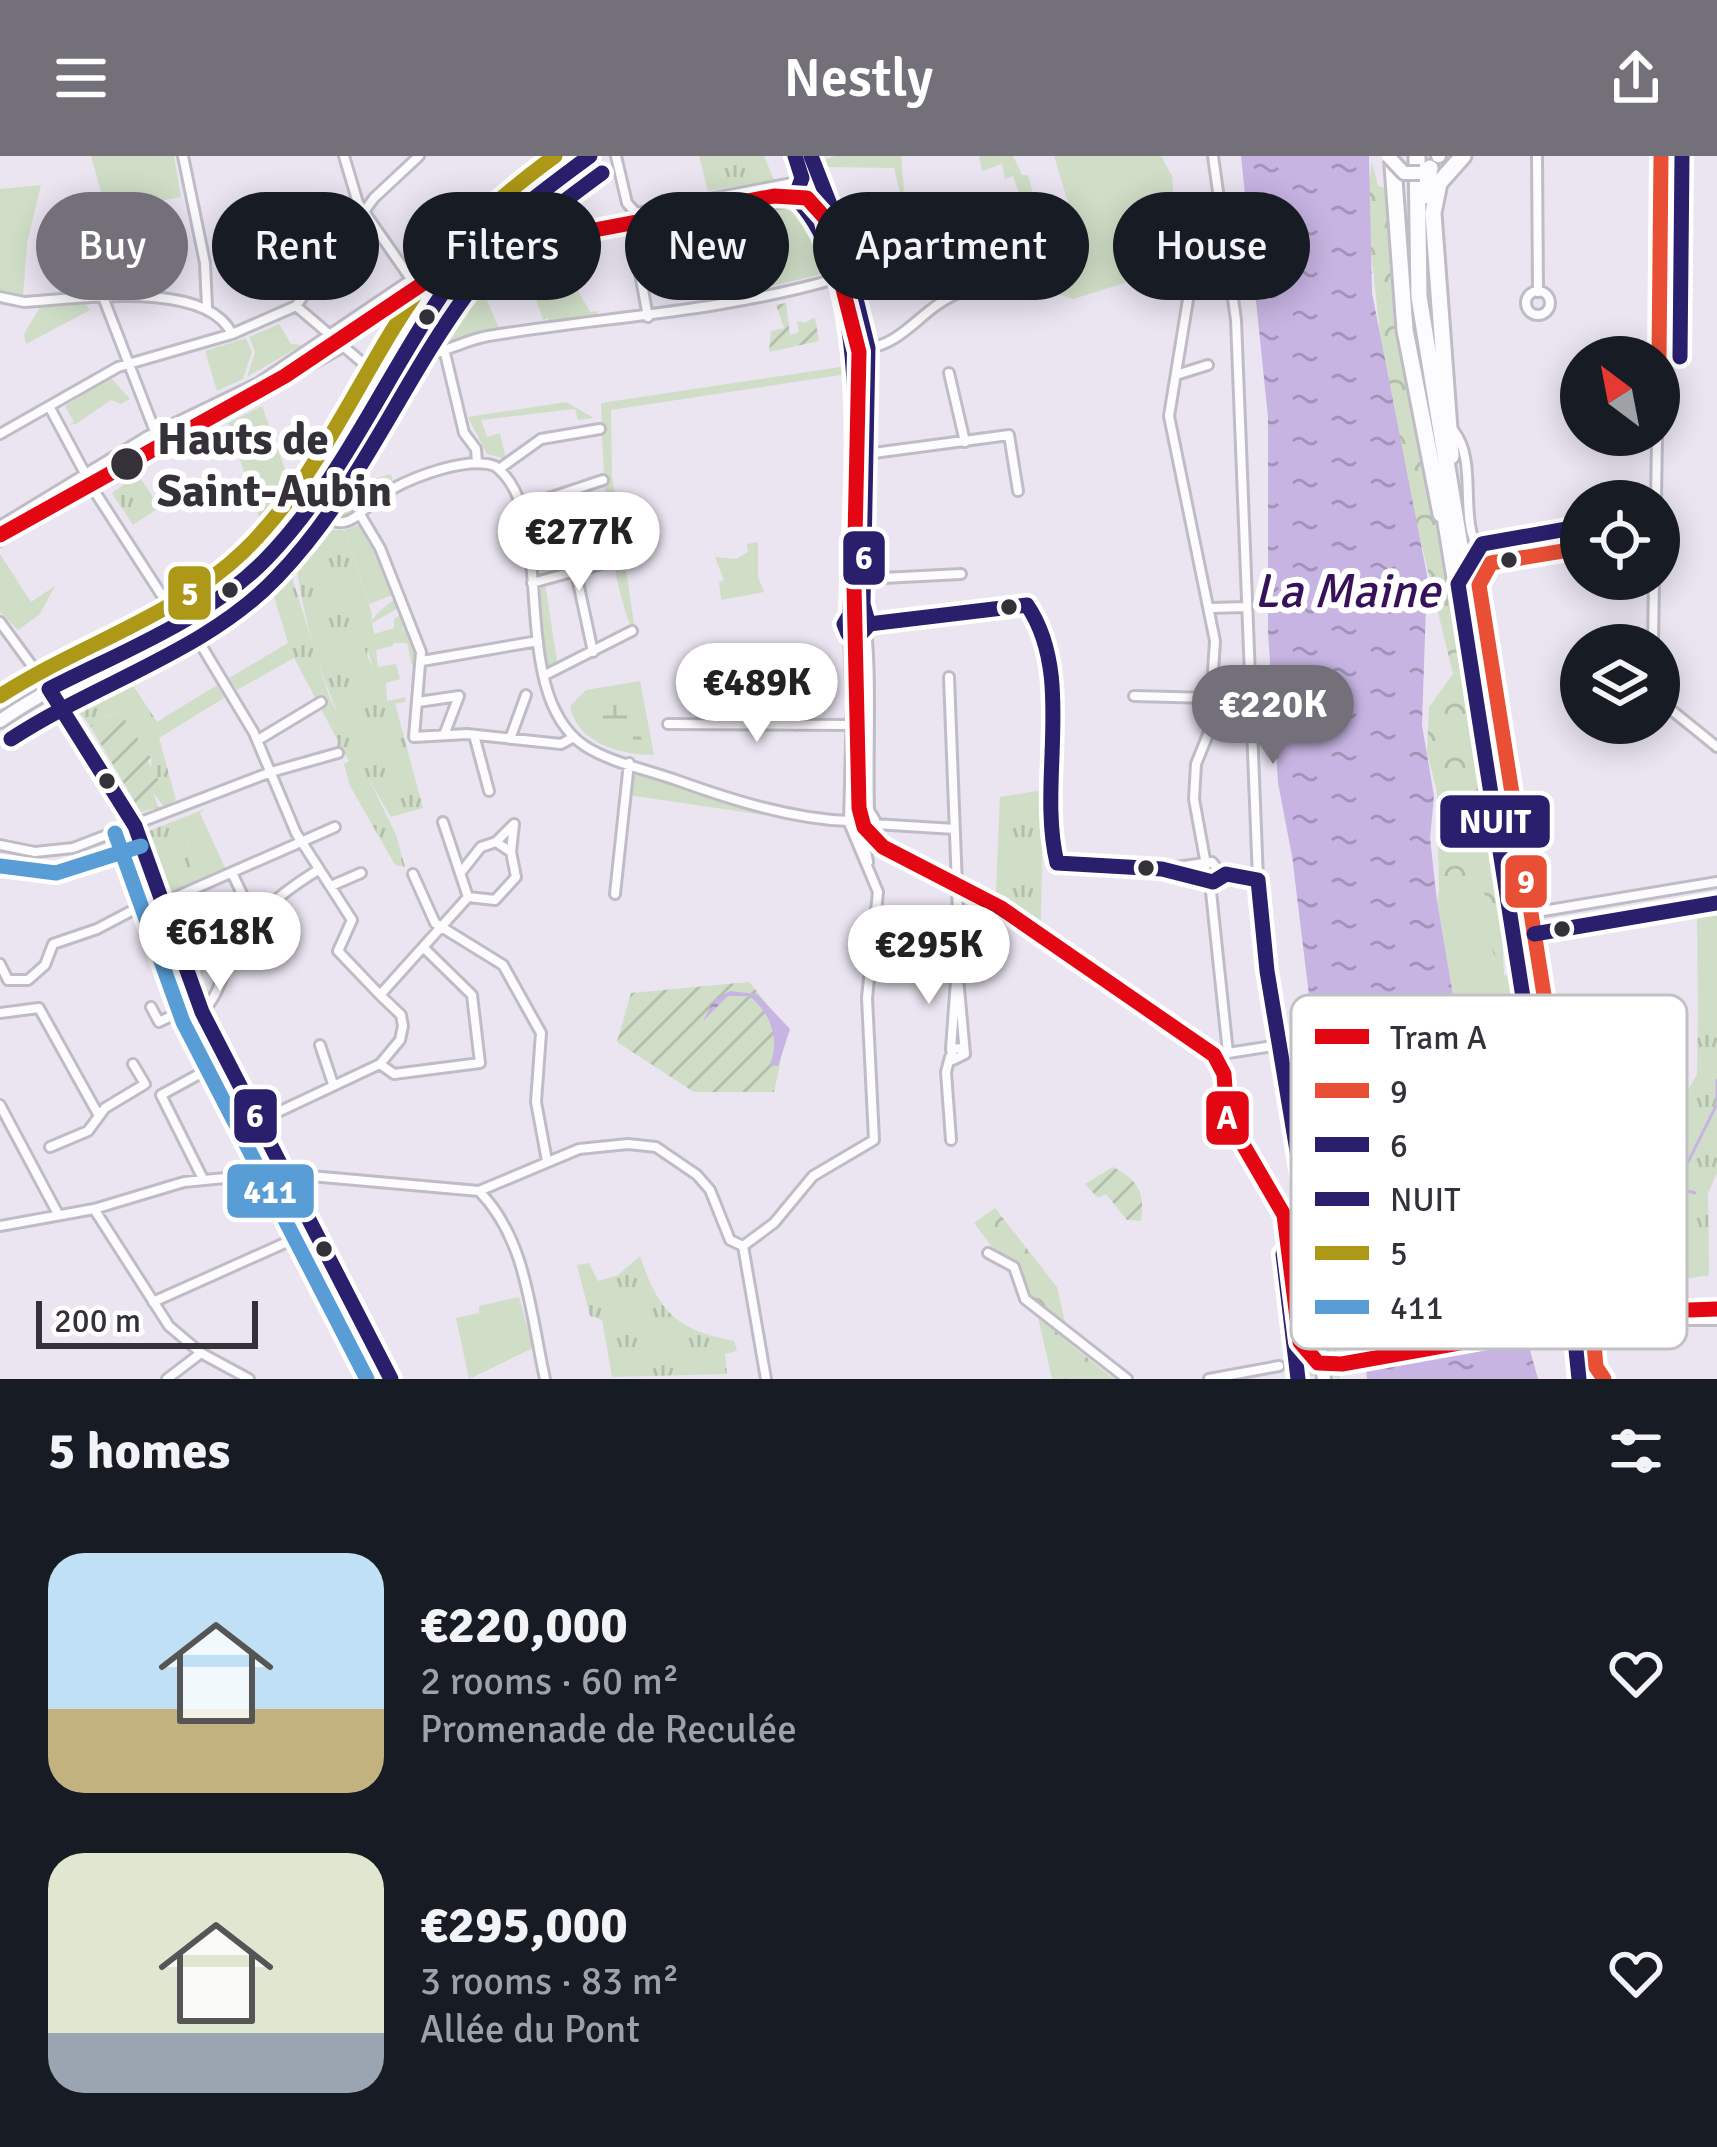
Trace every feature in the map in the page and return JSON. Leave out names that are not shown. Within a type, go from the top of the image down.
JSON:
[{"type":"highway","points":[[1462,156],[1439,183],[1433,213],[1436,298],[1452,428],[1453,533],[1532,995]]},
{"type":"highway","points":[[1417,164],[1424,185],[1427,281],[1451,456]]},
{"type":"highway","points":[[1417,164],[1395,199],[1399,281],[1436,505],[1453,533]]},
{"type":"highway","points":[[1417,164],[1419,297],[1524,995]]},
{"type":"highway","points":[[1572,1349],[1575,1379]]},
{"type":"highway","points":[[1573,1349],[1575,1379]]},
{"type":"highway","points":[[1586,1349],[1589,1379]]},
{"type":"main road","points":[[536,192],[578,156]]},
{"type":"main road","points":[[402,351],[488,235],[590,156]]},
{"type":"main road","points":[[0,721],[49,689],[183,621],[245,578],[310,509],[435,300]]},
{"type":"main road","points":[[49,689],[135,826],[200,1008],[391,1379]]},
{"type":"main road","points":[[1291,1251],[1283,1254],[1291,1321]]},
{"type":"main road","points":[[1294,1349],[1298,1379]]},
{"type":"main road","points":[[1319,1349],[1324,1379]]},
{"type":"street","points":[[183,156],[202,247],[207,307],[232,334]]},
{"type":"street","points":[[344,156],[358,192]]},
{"type":"street","points":[[379,197],[419,156]]},
{"type":"street","points":[[616,156],[627,203],[637,213],[818,179]]},
{"type":"street","points":[[795,156],[800,180],[796,200]]},
{"type":"street","points":[[811,156],[823,192]]},
{"type":"street","points":[[1213,156],[1217,192]]},
{"type":"street","points":[[1537,156],[1538,292]]},
{"type":"street","points":[[1659,336],[1661,156]]},
{"type":"street","points":[[647,316],[633,235],[637,228],[796,200],[813,214]]},
{"type":"street","points":[[1025,201],[1049,260],[974,290],[958,219],[961,212],[1025,201]]},
{"type":"street","points":[[809,208],[813,205]]},
{"type":"street","points":[[379,232],[403,267]]},
{"type":"street","points":[[0,541],[156,434],[237,395],[328,338],[403,282]]},
{"type":"street","points":[[402,351],[415,357],[498,334],[773,297],[813,286]]},
{"type":"street","points":[[0,297],[24,302],[56,300]]},
{"type":"street","points":[[104,300],[156,434]]},
{"type":"street","points":[[134,300],[207,307]]},
{"type":"street","points":[[0,434],[127,363],[232,334],[300,300]]},
{"type":"street","points":[[743,1246],[774,1223],[813,1176],[874,1140],[868,998],[878,905],[851,816],[849,635],[844,622],[850,614],[856,367],[841,300]]},
{"type":"street","points":[[856,300],[868,348],[863,579],[869,810],[874,824]]},
{"type":"street","points":[[868,348],[887,344],[944,300]]},
{"type":"street","points":[[1187,300],[1169,416],[1210,608],[1213,683],[1209,732],[1196,764],[1194,799],[1228,1053],[1279,1045]]},
{"type":"street","points":[[1232,300],[1258,880],[1291,1116]]},
{"type":"street","points":[[296,306],[385,382]]},
{"type":"street","points":[[0,526],[341,348]]},
{"type":"street","points":[[445,349],[464,434],[476,449],[476,462]]},
{"type":"street","points":[[1176,374],[1208,364]]},
{"type":"street","points":[[950,373],[965,442]]},
{"type":"street","points":[[50,408],[89,480],[257,740],[302,844],[352,920],[338,950],[401,1015],[400,1040],[380,1064],[259,1121]]},
{"type":"street","points":[[1452,428],[1462,444],[1478,554],[1491,563],[1560,552]]},
{"type":"street","points":[[499,469],[541,439],[600,429]]},
{"type":"street","points":[[866,454],[1009,435],[1018,490]]},
{"type":"street","points":[[310,509],[332,523],[361,516],[397,486],[476,462],[499,469],[513,486],[519,508],[544,675],[560,719],[574,737],[629,763],[721,795],[851,816],[869,810]]},
{"type":"street","points":[[519,508],[603,480]]},
{"type":"street","points":[[361,516],[380,548],[422,661],[414,737],[474,735],[561,744],[574,737]]},
{"type":"street","points":[[532,583],[616,560]]},
{"type":"street","points":[[1491,563],[1479,585],[1546,995]]},
{"type":"street","points":[[576,573],[593,652]]},
{"type":"street","points":[[863,579],[961,574]]},
{"type":"street","points":[[849,635],[866,624],[1028,605],[1036,613],[1048,673],[1057,863],[1162,869],[1218,864],[1222,875]]},
{"type":"street","points":[[1210,608],[1245,607]]},
{"type":"street","points":[[850,614],[866,624]]},
{"type":"street","points":[[0,622],[49,689]]},
{"type":"street","points":[[544,675],[632,631]]},
{"type":"street","points":[[422,661],[538,641]]},
{"type":"street","points":[[794,653],[795,725]]},
{"type":"street","points":[[949,677],[956,965],[948,1087],[951,1140]]},
{"type":"street","points":[[1213,683],[1247,681]]},
{"type":"street","points":[[510,739],[526,695]]},
{"type":"street","points":[[418,702],[459,696],[444,736]]},
{"type":"street","points":[[1134,696],[1211,698]]},
{"type":"street","points":[[257,740],[321,702]]},
{"type":"street","points":[[1680,717],[1717,747]]},
{"type":"street","points":[[668,724],[852,725]]},
{"type":"street","points":[[1209,732],[1248,731]]},
{"type":"street","points":[[474,735],[489,791]]},
{"type":"street","points":[[0,844],[54,852],[272,772],[338,753]]},
{"type":"street","points":[[615,894],[629,763]]},
{"type":"street","points":[[443,822],[468,897]]},
{"type":"street","points":[[461,872],[482,847],[496,842],[514,824],[511,852],[516,877],[488,902],[468,897]]},
{"type":"street","points":[[859,833],[874,824],[955,829]]},
{"type":"street","points":[[0,964],[4,983],[28,980],[45,965],[53,944],[233,875],[335,827]]},
{"type":"street","points":[[496,842],[511,852]]},
{"type":"street","points":[[1162,869],[1208,880],[1222,875],[1258,880]]},
{"type":"street","points":[[151,1007],[159,1022],[200,1008],[216,997],[236,944],[261,914],[318,870]]},
{"type":"street","points":[[331,886],[361,873]]},
{"type":"street","points":[[413,874],[425,910],[443,929],[503,965],[541,1033],[536,1102],[548,1162]]},
{"type":"street","points":[[233,875],[245,900],[261,914]]},
{"type":"street","points":[[1531,914],[1717,883]]},
{"type":"street","points":[[380,995],[468,897]]},
{"type":"street","points":[[380,1064],[394,1074],[480,1063],[472,995],[425,949]]},
{"type":"street","points":[[952,1056],[963,1048],[956,965]]},
{"type":"street","points":[[0,1013],[39,1008],[98,1114]]},
{"type":"street","points":[[320,1045],[332,1084]]},
{"type":"street","points":[[161,1095],[226,1058]]},
{"type":"street","points":[[133,1064],[145,1084],[161,1095],[203,1179]]},
{"type":"street","points":[[50,1147],[88,1130],[98,1114],[145,1084]]},
{"type":"street","points":[[0,1105],[59,1215]]},
{"type":"street","points":[[0,1226],[94,1209],[203,1179],[285,1173],[301,1179],[486,1192],[548,1162],[595,1147],[656,1147],[698,1175],[730,1240],[743,1246]]},
{"type":"street","points":[[486,1192],[518,1251],[545,1379]]},
{"type":"street","points":[[94,1209],[170,1326],[201,1353],[249,1379]]},
{"type":"street","points":[[153,1302],[314,1230]]},
{"type":"street","points":[[743,1246],[766,1379]]},
{"type":"street","points":[[988,1253],[1015,1267],[1025,1299],[1127,1379]]},
{"type":"street","points":[[1595,1349],[1596,1367],[1604,1379]]},
{"type":"street","points":[[167,1379],[201,1353]]},
{"type":"street","points":[[1209,1379],[1279,1366]]},
{"type":"green space","points":[[91,156],[174,156],[180,192],[101,192]]},
{"type":"green space","points":[[699,156],[764,156],[774,180],[708,191]]},
{"type":"green space","points":[[901,156],[904,191],[900,192],[894,168],[827,167],[824,160]]},
{"type":"green space","points":[[979,156],[1013,156],[1022,175],[1028,175],[1033,192],[1019,192],[1013,176],[1005,179],[1002,164],[982,171]]},
{"type":"green space","points":[[1054,156],[1161,156],[1172,176],[1173,192],[1113,192],[1113,287],[1089,294],[1089,192],[1065,192]]},
{"type":"green space","points":[[1372,162],[1378,186],[1387,188],[1411,393],[1509,928],[1502,932],[1504,975],[1484,933],[1491,907],[1477,880],[1467,891],[1439,891],[1437,791],[1427,753],[1429,707],[1453,674],[1388,407],[1366,205]]},
{"type":"green space","points":[[41,185],[27,243],[23,296],[0,290],[0,189]]},
{"type":"green space","points":[[789,210],[810,218],[813,276],[789,282]]},
{"type":"green space","points":[[624,215],[625,229],[601,234],[601,220]]},
{"type":"green space","points":[[449,300],[487,300],[500,330],[420,347]]},
{"type":"green space","points":[[536,300],[556,300],[555,313],[543,320]]},
{"type":"green space","points":[[543,300],[583,300],[590,312],[599,311],[593,318],[545,325]]},
{"type":"green space","points":[[846,300],[854,300],[867,355],[862,468],[853,468],[857,352]]},
{"type":"green space","points":[[83,301],[90,310],[26,344],[24,334],[42,304]]},
{"type":"green space","points":[[786,303],[790,335],[799,332],[797,321],[805,323],[815,317],[819,341],[769,352],[771,331],[784,328],[776,305]]},
{"type":"green space","points":[[279,324],[291,344],[302,345],[247,377],[255,352],[249,337]]},
{"type":"green space","points":[[246,338],[252,352],[243,379],[217,391],[205,351]]},
{"type":"green space","points":[[847,366],[847,374],[611,410],[612,476],[636,637],[613,556],[601,403]]},
{"type":"green space","points":[[111,378],[130,399],[121,404],[111,400],[69,425],[74,422],[65,406]]},
{"type":"green space","points":[[566,402],[594,418],[578,420],[575,409],[481,420],[487,437],[500,433],[506,459],[487,454],[468,417]]},
{"type":"green space","points":[[262,406],[286,472],[288,492],[305,497],[267,542],[228,423]]},
{"type":"green space","points":[[391,474],[393,482],[355,513],[337,517],[331,503],[340,489]]},
{"type":"green space","points":[[138,475],[160,507],[133,525],[112,493]]},
{"type":"green space","points":[[362,524],[395,594],[369,604],[344,530]]},
{"type":"green space","points":[[328,530],[344,530],[372,614],[367,655],[379,680],[381,705],[395,703],[423,808],[391,817],[342,722],[306,617],[295,548]]},
{"type":"green space","points":[[758,542],[758,577],[764,592],[721,600],[719,582],[724,580],[715,557],[736,559],[748,552],[747,544]]},
{"type":"green space","points":[[0,554],[31,602],[55,586],[40,614],[18,630],[0,612]]},
{"type":"green space","points":[[286,558],[329,696],[396,835],[405,867],[395,865],[350,786],[344,764],[349,761],[342,749],[336,750],[338,741],[294,658],[237,690],[229,678],[288,643],[267,573]]},
{"type":"green space","points":[[545,583],[558,667],[550,671],[543,656],[537,588]]},
{"type":"green space","points":[[397,598],[400,607],[372,623],[374,634],[394,628],[394,619],[403,613],[408,624],[399,632],[409,626],[406,633],[418,645],[418,663],[412,665],[407,643],[394,643],[399,634],[392,646],[376,650],[378,667],[396,664],[400,679],[386,683],[387,701],[406,697],[405,702],[381,706],[367,635],[371,623],[380,611]]},
{"type":"green space","points":[[121,667],[157,722],[217,685],[224,698],[159,738],[176,800],[164,807],[153,792],[151,758],[118,711],[90,726],[69,698],[69,692],[88,683],[93,688]]},
{"type":"green space","points":[[640,681],[654,755],[602,744],[574,719],[570,706],[586,690]]},
{"type":"green space","points":[[625,695],[632,699],[635,725],[645,745],[602,734],[584,718],[589,702]]},
{"type":"green space","points":[[119,711],[151,758],[148,761],[161,785],[153,792],[158,808],[141,812],[90,726]]},
{"type":"green space","points":[[636,774],[756,812],[763,820],[757,814],[628,795],[630,778]]},
{"type":"green space","points":[[1043,790],[1041,921],[996,892],[1000,797]]},
{"type":"green space","points":[[205,809],[200,813],[227,872],[197,884],[182,818]]},
{"type":"green space","points":[[182,818],[197,884],[167,895],[149,831]]},
{"type":"green space","points":[[1477,878],[1491,907],[1504,975],[1515,977],[1517,995],[1453,995],[1437,901],[1439,891],[1466,891]]},
{"type":"green space","points":[[1705,896],[1717,897],[1717,1013],[1698,1013],[1697,916]]},
{"type":"green space","points":[[200,900],[209,958],[198,987],[171,910]]},
{"type":"green space","points":[[1058,940],[1217,1050],[1211,1055],[1058,949]]},
{"type":"green space","points":[[749,982],[781,1032],[774,1092],[694,1092],[617,1042],[631,993]]},
{"type":"green space","points":[[1698,1013],[1717,1013],[1717,1173],[1708,1193],[1709,1275],[1687,1278],[1687,1092],[1697,1074]]},
{"type":"green space","points":[[1113,1167],[1138,1188],[1141,1221],[1127,1220],[1106,1194],[1098,1198],[1085,1184]]},
{"type":"green space","points":[[995,1208],[1057,1287],[1070,1344],[1114,1379],[1052,1379],[1035,1304],[974,1223]]},
{"type":"green space","points":[[640,1256],[655,1292],[673,1316],[698,1331],[734,1341],[737,1351],[725,1354],[727,1374],[612,1377],[602,1320],[590,1316],[577,1265],[589,1263],[598,1281],[618,1275]]},
{"type":"green space","points":[[519,1297],[533,1348],[469,1379],[456,1318],[479,1313],[479,1306]]},
{"type":"green space","points":[[1297,1349],[1337,1349],[1340,1379],[1325,1374],[1301,1378]]},
{"type":"water","name":"La Maine","points":[[1241,156],[1369,156],[1372,293],[1427,575],[1422,725],[1434,796],[1430,838],[1437,901],[1453,995],[1309,995],[1278,783],[1268,632],[1268,417],[1256,300],[1310,300],[1310,192],[1245,192]]},
{"type":"water","points":[[730,991],[757,994],[790,1029],[778,1066],[770,1065],[774,1036],[768,1018],[749,996],[728,996],[703,1021],[714,1000]]},
{"type":"water","name":"La Maine","points":[[1364,1349],[1530,1349],[1538,1379],[1367,1379]]},
{"type":"pier","points":[[1358,1349],[1465,1349],[1360,1368]]},
{"type":"waterway","points":[[1717,1080],[1717,1099]]},
{"type":"waterway","points":[[1687,1164],[1717,1104]]},
{"type":"waterway","points":[[1687,1191],[1695,1193]]},
{"type":"tram line","name":"A","points":[[0,535],[285,376],[449,266],[510,246],[774,196],[807,198],[825,218],[859,352],[854,585],[859,808],[864,827],[883,847],[1001,908],[1214,1055],[1224,1074],[1227,1117],[1284,1215],[1291,1271]]},
{"type":"tram line","points":[[854,534],[859,504]]},
{"type":"tram line","name":"A","points":[[1687,1310],[1717,1309]]},
{"type":"tram line","name":"A","points":[[1306,1349],[1318,1363],[1342,1364],[1426,1349]]},
{"type":"transit line","name":"5","points":[[0,696],[189,594],[244,551],[299,485],[434,269],[490,208],[555,156]]},
{"type":"transit line","name":"6","points":[[49,689],[192,616],[267,558],[319,494],[426,318],[464,265],[514,214],[590,156]]},
{"type":"transit line","name":"6","points":[[795,156],[802,178],[795,197],[822,235],[839,283],[850,337],[856,454],[850,614],[844,624],[848,634],[858,637],[869,625],[863,604],[868,348],[838,225],[811,156]]},
{"type":"transit line","name":"9","points":[[1659,336],[1661,156]]},
{"type":"transit line","name":"NUIT","points":[[1680,357],[1682,156]]},
{"type":"transit line","name":"NUIT","points":[[11,739],[218,626],[277,577],[331,511],[466,295],[513,244],[602,173]]},
{"type":"transit line","name":"NUIT","points":[[1523,995],[1458,584],[1482,544],[1560,530]]},
{"type":"transit line","name":"9","points":[[1491,563],[1560,552]]},
{"type":"transit line","name":"9","points":[[1491,563],[1479,585],[1544,995]]},
{"type":"transit line","name":"6","points":[[869,624],[1027,605],[1042,633],[1050,664],[1052,831],[1057,863]]},
{"type":"transit line","name":"6","points":[[49,689],[135,826],[202,1012],[391,1379]]},
{"type":"transit line","name":"411","points":[[115,833],[183,1022],[367,1379]]},
{"type":"transit line","name":"411","points":[[0,866],[56,873],[141,846]]},
{"type":"transit line","name":"6","points":[[1057,863],[1162,869],[1213,882],[1226,874],[1258,880]]},
{"type":"transit line","name":"6","points":[[1258,880],[1267,971],[1291,1115]]},
{"type":"transit line","name":"NUIT","points":[[1534,934],[1717,903]]},
{"type":"transit line","name":"6","points":[[1291,1247],[1283,1254],[1291,1321]]},
{"type":"transit line","name":"6","points":[[1294,1349],[1298,1379]]},
{"type":"transit line","name":"NUIT","points":[[1576,1349],[1579,1379]]},
{"type":"transit line","name":"9","points":[[1594,1349],[1596,1367],[1604,1379]]},
{"type":"place","name":"Hauts de Saint-Aubin","points":[[127,464]]}]
